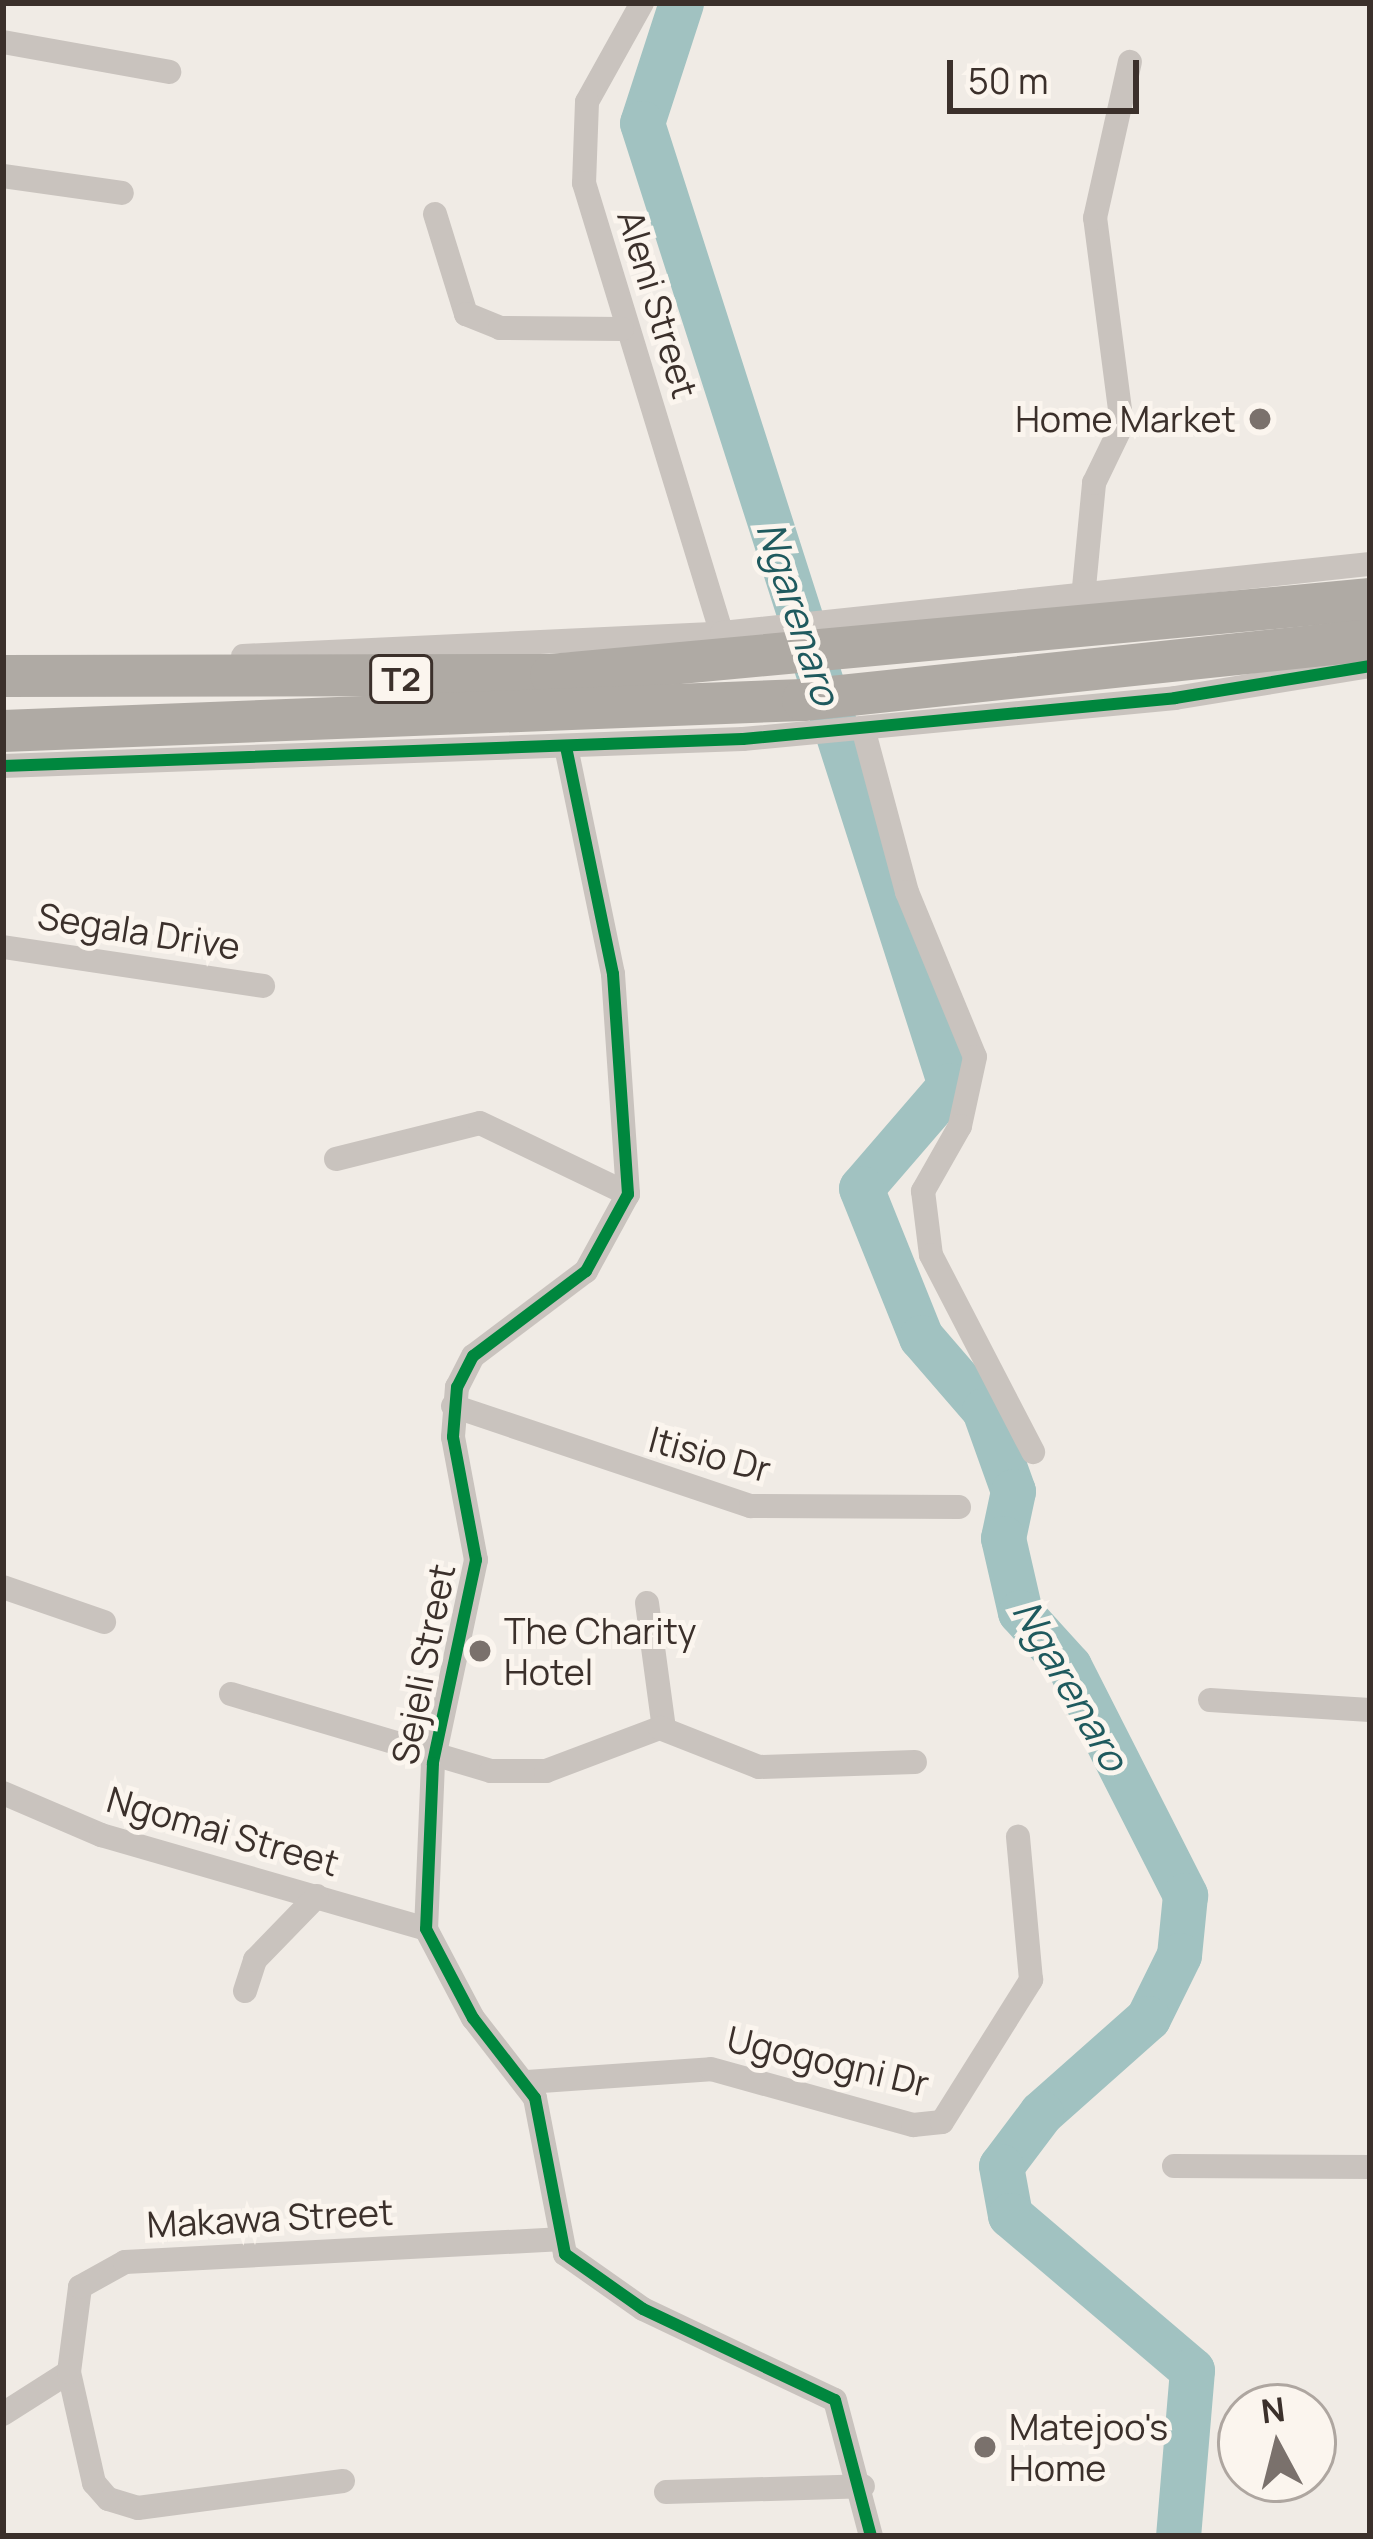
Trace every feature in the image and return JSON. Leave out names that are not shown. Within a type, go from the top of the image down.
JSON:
[{"type":"highway","name":"T2","points":[[866,684],[1370,599]]},
{"type":"highway","name":"T2","points":[[3,676],[866,684],[1370,640]]},
{"type":"highway","name":"T2","points":[[3,731],[801,680]]},
{"type":"street","name":"Aleni Street","points":[[642,3],[587,102],[581,137],[622,329],[722,633]]},
{"type":"street","points":[[3,42],[170,72]]},
{"type":"street","points":[[1083,598],[1094,483],[1122,425],[1095,218],[1130,62]]},
{"type":"street","points":[[3,176],[122,193]]},
{"type":"street","points":[[435,214],[466,314],[531,332],[622,329]]},
{"type":"street","points":[[3,766],[743,739],[866,684],[1083,598],[1370,564]]},
{"type":"street","points":[[3,656],[722,633],[866,684],[1370,666]]},
{"type":"street","points":[[866,684],[907,892],[975,1057],[960,1126],[923,1190],[931,1256],[1033,1451]]},
{"type":"street","points":[[453,1406],[473,1356],[594,1261],[628,1194],[613,974],[566,746]]},
{"type":"street","name":"Segala Drive","points":[[3,947],[263,986]]},
{"type":"street","points":[[336,1160],[480,1124],[628,1194]]},
{"type":"street","name":"Itisio Dr","points":[[453,1406],[751,1506],[959,1507]]},
{"type":"street","name":"Sejeli Street","points":[[426,1929],[433,1763],[475,1567],[453,1406]]},
{"type":"street","points":[[3,1587],[104,1622]]},
{"type":"street","points":[[647,1603],[664,1728]]},
{"type":"street","points":[[231,1694],[433,1763],[546,1772],[664,1728],[759,1767],[916,1762]]},
{"type":"street","points":[[1210,1700],[1370,1711]]},
{"type":"street","name":"Ngomai Street","points":[[3,1793],[101,1835],[426,1929]]},
{"type":"street","name":"Ugogogni Dr","points":[[527,2082],[711,2068],[913,2125],[942,2122],[1031,1980],[1018,1838]]},
{"type":"street","points":[[244,1991],[255,1960],[317,1895]]},
{"type":"street","points":[[426,1929],[473,2018],[527,2082],[550,2153],[559,2239],[578,2271],[643,2309],[823,2390],[848,2423],[871,2536]]},
{"type":"street","points":[[1174,2166],[1370,2167]]},
{"type":"street","name":"Makawa Street","points":[[343,2481],[139,2508],[108,2500],[94,2483],[69,2372],[80,2287],[125,2262],[559,2239]]},
{"type":"street","points":[[3,2414],[69,2372]]},
{"type":"street","points":[[667,2492],[863,2486]]},
{"type":"waterway","name":"Ngarenaro","points":[[681,3],[642,123],[950,1085],[861,1188],[921,1337],[984,1410],[1013,1491],[1003,1538],[1020,1612],[1069,1666],[1185,1895],[1179,1955],[1148,2018],[1041,2113],[1001,2166],[1010,2215],[1192,2370],[1178,2536]]},
{"type":"cycle path","points":[[3,766],[743,739],[1175,698],[1370,666]]},
{"type":"cycle path","points":[[566,747],[613,974],[628,1194],[586,1271],[473,1356],[457,1387],[453,1437],[476,1560],[433,1763],[426,1929],[473,2018],[535,2098],[565,2254],[643,2309],[835,2400],[871,2536]]},
{"type":"place","name":"Home Market","points":[[1260,419]]},
{"type":"place","name":"The Charity Hotel","points":[[480,1651]]},
{"type":"place","name":"Matejoo's Home","points":[[985,2447]]}]
